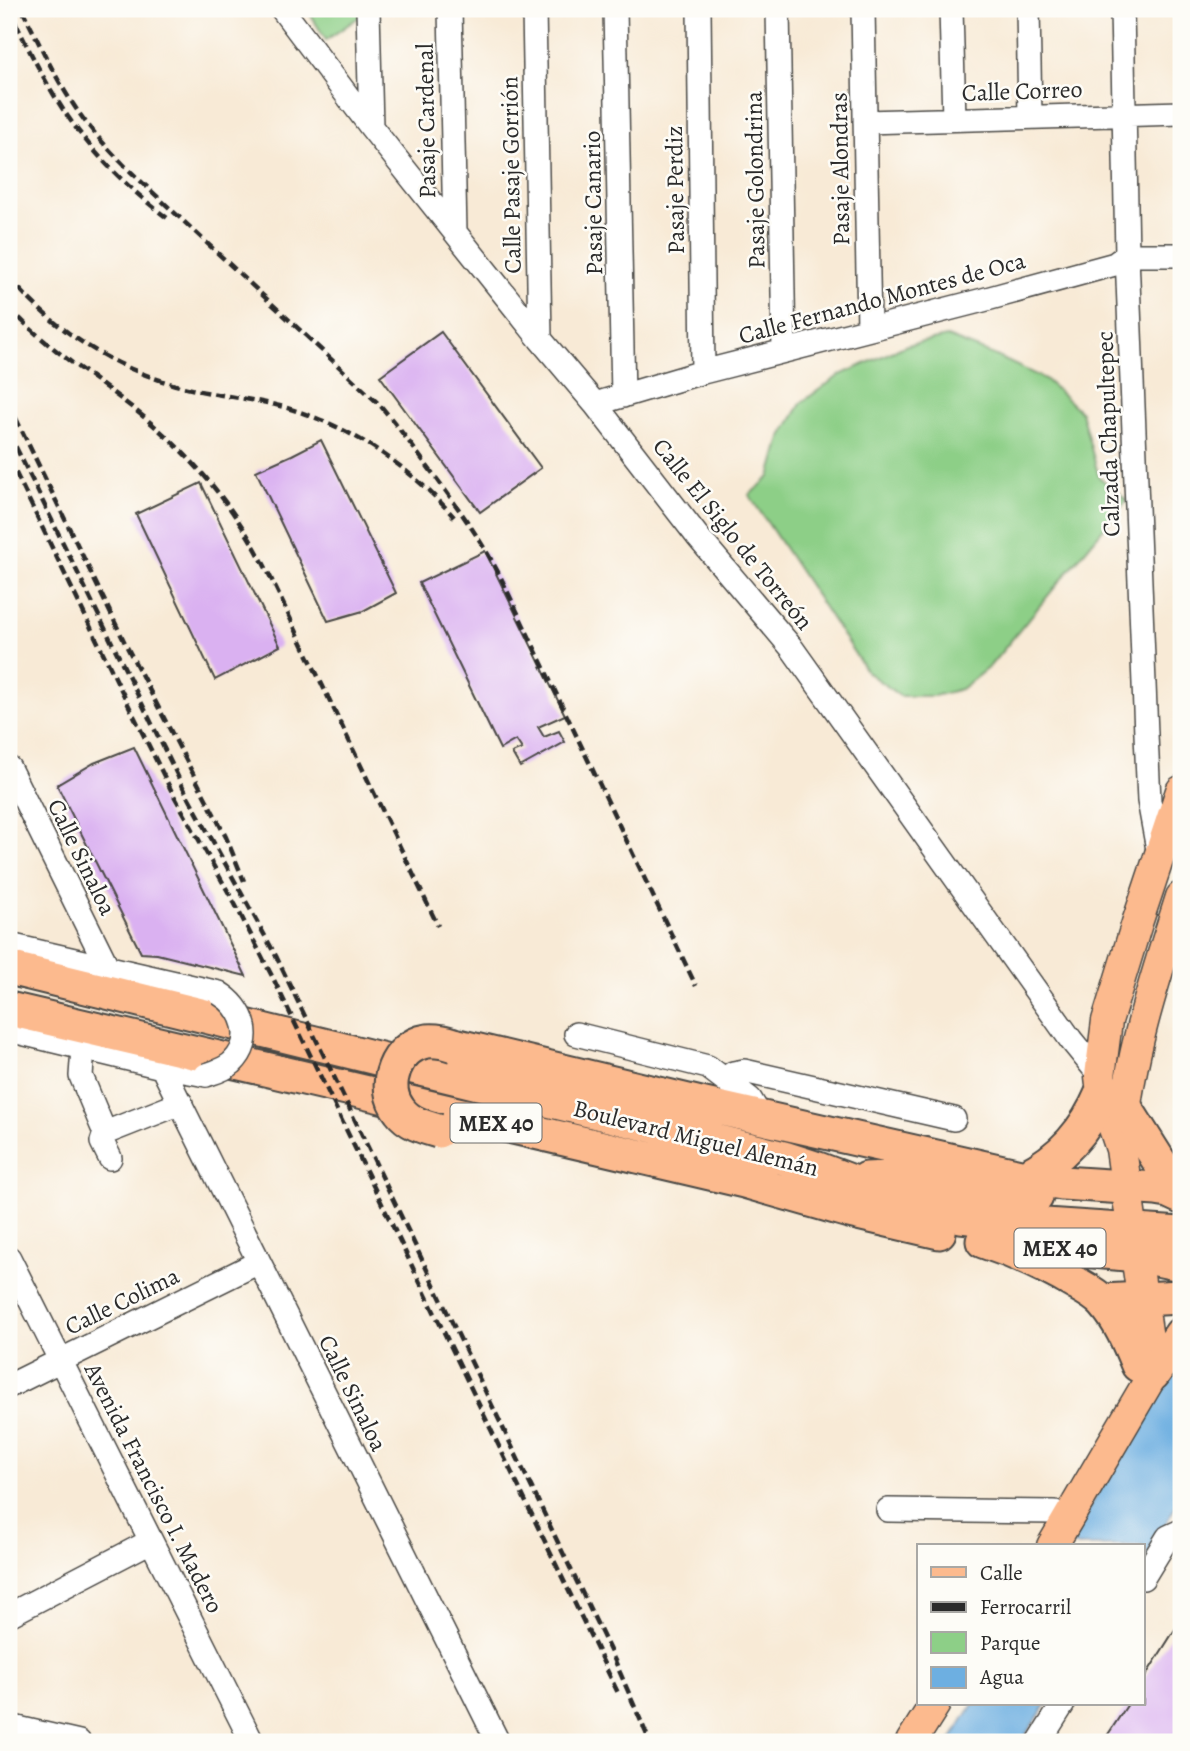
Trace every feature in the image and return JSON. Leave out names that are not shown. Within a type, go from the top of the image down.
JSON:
[{"type":"highway","name":"Boulevard Miguel Alemán","points":[[9,968],[784,1158],[850,1196],[913,1227],[983,1241],[1131,1219]]},
{"type":"highway","name":"Boulevard Miguel Alemán","points":[[11,1023],[744,1181],[909,1203],[961,1216],[1030,1224],[1131,1219],[1181,1234]]},
{"type":"highway","points":[[425,1041],[440,1041],[1025,1177],[1062,1182],[1131,1219],[1097,1202],[992,1193],[907,1178],[879,1178],[850,1196],[763,1201],[684,1188],[439,1131],[410,1121],[393,1098],[390,1083],[397,1062],[412,1046],[425,1041]]},
{"type":"highway","points":[[1025,1177],[1050,1163],[1072,1143],[1109,1092],[1181,1190]]},
{"type":"highway","points":[[693,1136],[761,1117]]},
{"type":"highway","points":[[1131,1219],[1156,1189],[1181,1196]]},
{"type":"highway","name":"Boulevard Miguel Alemán","points":[[1131,1219],[1181,1264]]},
{"type":"highway","points":[[983,1241],[1048,1267],[1103,1301],[1147,1362],[1181,1334]]},
{"type":"highway","points":[[1103,1301],[1181,1297]]},
{"type":"main road","points":[[1053,1544],[1062,1515],[1147,1362],[1143,1298],[1121,1149],[1109,1092],[1107,1021],[1181,791]]},
{"type":"main road","points":[[1109,1092],[1143,1023],[1181,897]]},
{"type":"main road","points":[[1128,950],[1162,956]]},
{"type":"main road","points":[[1036,1544],[1062,1515]]},
{"type":"main road","points":[[911,1742],[934,1706]]},
{"type":"main road","points":[[933,1742],[955,1706]]},
{"type":"street","name":"Calle El Siglo de Torreón","points":[[282,9],[371,127],[540,340],[596,404],[698,537],[791,647],[1109,1092]]},
{"type":"street","points":[[369,9],[371,127]]},
{"type":"street","name":"Pasaje Cardenal","points":[[450,9],[454,232]]},
{"type":"street","name":"Calle Pasaje Gorrión","points":[[534,9],[540,340]]},
{"type":"street","name":"Pasaje Canario","points":[[615,9],[623,396]]},
{"type":"street","name":"Pasaje Perdiz","points":[[699,9],[703,372]]},
{"type":"street","name":"Pasaje Golondrina","points":[[778,9],[784,350]]},
{"type":"street","name":"Pasaje Alondras","points":[[863,9],[869,328]]},
{"type":"street","points":[[951,9],[954,120]]},
{"type":"street","points":[[1028,9],[1030,117]]},
{"type":"street","name":"Calzada Chapultepec","points":[[1122,9],[1127,255],[1149,801],[1159,855]]},
{"type":"street","name":"Calle Correo","points":[[865,122],[1181,113]]},
{"type":"street","name":"Calle Fernando Montes de Oca","points":[[596,404],[784,350],[1115,264],[1127,255],[1181,255]]},
{"type":"street","name":"Calle Sinaloa","points":[[9,768],[108,968]]},
{"type":"street","points":[[9,945],[219,992],[238,1008],[245,1031],[244,1043],[232,1063],[222,1070],[206,1075],[82,1056],[11,1023]]},
{"type":"street","points":[[576,1034],[708,1067],[750,1099],[761,1117],[772,1125],[795,1135],[933,1167],[992,1193]]},
{"type":"street","points":[[82,1056],[81,1076],[105,1133],[102,1142],[110,1158]]},
{"type":"street","name":"Calle Sinaloa","points":[[162,1067],[498,1742]]},
{"type":"street","points":[[725,1080],[733,1073],[744,1072],[954,1119]]},
{"type":"street","points":[[105,1133],[181,1102]]},
{"type":"street","name":"Avenida Francisco I. Madero","points":[[9,1258],[252,1742]]},
{"type":"street","name":"Calle Colima","points":[[9,1386],[259,1262]]},
{"type":"street","points":[[888,1510],[1062,1515]]},
{"type":"street","points":[[1144,1576],[1168,1537],[1181,1531]]},
{"type":"street","points":[[9,1615],[151,1541]]},
{"type":"street","points":[[1039,1742],[1062,1706]]},
{"type":"street","points":[[9,1726],[79,1742]]},
{"type":"green space","points":[[307,9],[358,9],[362,15],[326,40]]},
{"type":"green space","points":[[947,337],[1045,379],[1081,412],[1099,477],[1127,500],[990,666],[961,689],[934,696],[900,696],[867,672],[749,495],[770,477],[781,438],[802,402],[840,375],[907,345]]},
{"type":"water","points":[[1181,1360],[1181,1497],[1144,1561],[1144,1544],[1067,1544]]},
{"type":"water","points":[[972,1706],[1046,1706],[1020,1742],[950,1742]]},
{"type":"building","points":[[441,332],[541,468],[480,512],[380,376]]},
{"type":"building","points":[[321,440],[396,593],[363,611],[328,621],[256,471]]},
{"type":"building","points":[[201,483],[280,646],[215,680],[136,514]]},
{"type":"building","points":[[485,551],[565,715],[538,727],[544,737],[559,731],[565,742],[520,767],[512,753],[522,749],[516,740],[500,749],[419,583]]},
{"type":"building","points":[[134,747],[246,976],[157,954],[141,953],[57,785],[94,763]]},
{"type":"building","points":[[1181,1620],[1181,1742],[1103,1742],[1127,1706],[1144,1706],[1144,1678]]},
{"type":"railway","points":[[9,9],[65,113],[106,163],[170,220]]},
{"type":"railway","points":[[22,9],[62,86],[102,142],[380,405],[463,516],[502,580],[696,986]]},
{"type":"railway","points":[[9,277],[27,297],[67,332],[112,360],[187,388],[283,407],[320,419],[383,454],[420,483],[454,517]]},
{"type":"railway","points":[[9,307],[53,348],[155,426],[210,482],[240,523],[267,570],[438,926]]},
{"type":"railway","points":[[9,404],[127,647],[226,837],[244,881]]},
{"type":"railway","points":[[9,433],[183,787],[276,956],[615,1661],[650,1742]]},
{"type":"railway","points":[[9,459],[172,792],[274,980],[619,1695]]}]
